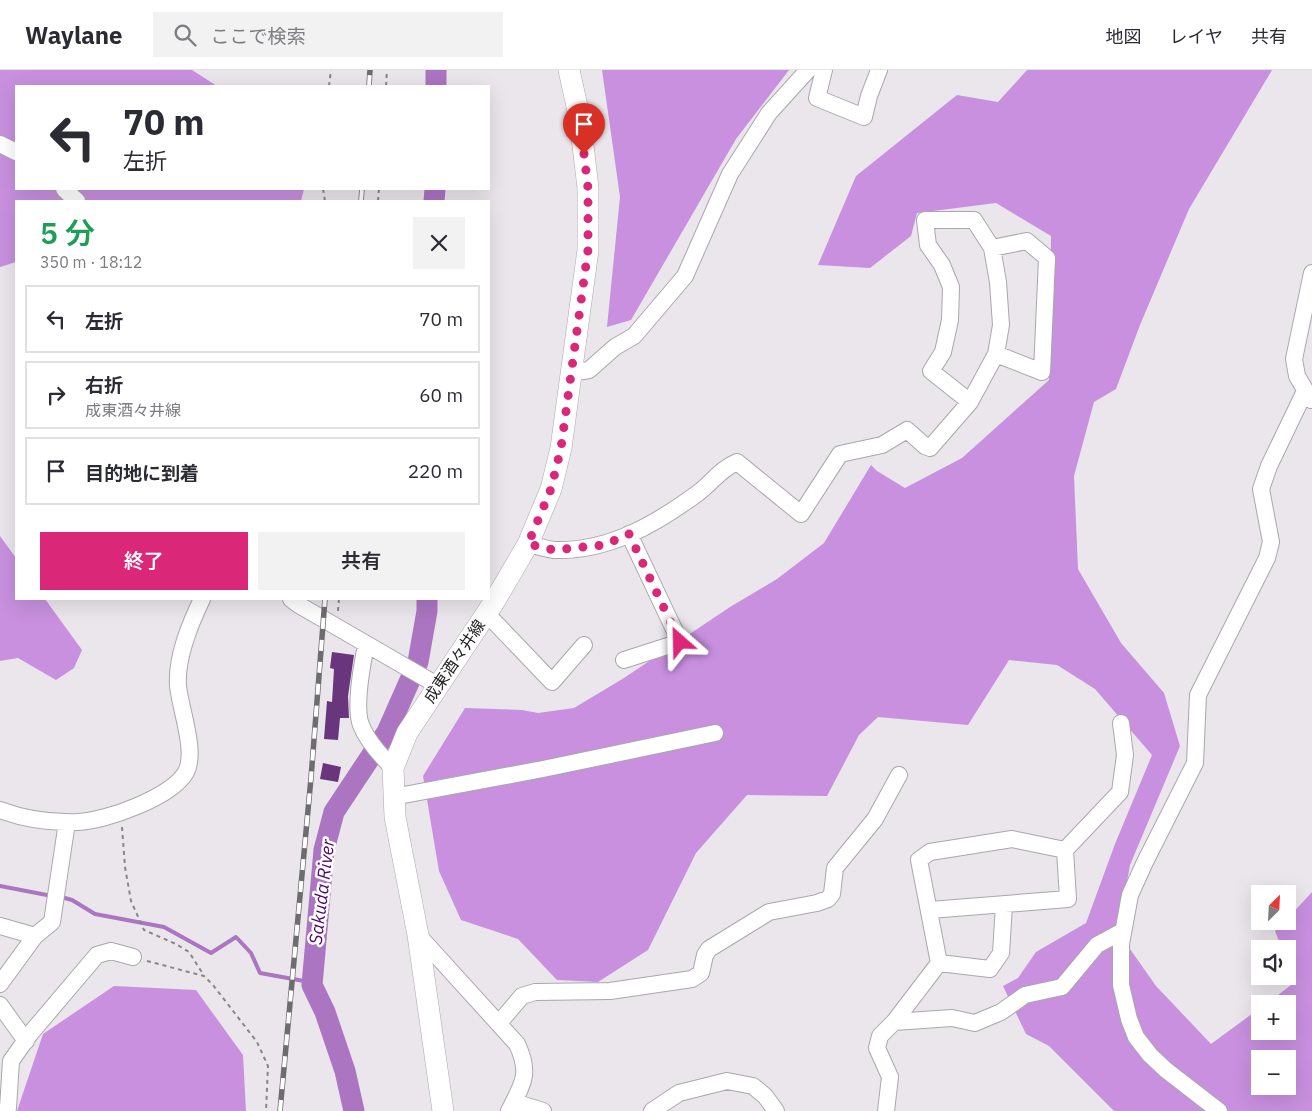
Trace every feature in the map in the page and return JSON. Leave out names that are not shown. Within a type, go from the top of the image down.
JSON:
[{"type":"main road","name":"成東酒々井線","points":[[443,1111],[418,934],[395,817],[393,768],[407,733],[486,613],[528,544],[551,489],[561,448],[588,250],[588,188],[580,120],[569,70]]},
{"type":"street","points":[[571,373],[589,370],[615,347],[634,336],[685,276],[730,174],[769,113],[808,70]]},
{"type":"street","points":[[824,70],[817,98],[864,117],[869,96],[879,70]]},
{"type":"street","points":[[0,144],[15,152]]},
{"type":"street","points":[[65,190],[76,200]]},
{"type":"street","points":[[528,544],[554,550],[604,545],[656,523],[700,491],[724,467],[737,462],[801,514],[840,454],[882,445],[907,430],[925,446],[930,448],[970,402],[996,354],[1001,325],[998,282],[992,248],[974,220],[925,220],[928,245],[942,265],[951,287],[950,320],[943,352],[931,371],[970,402]]},
{"type":"street","points":[[992,248],[1027,241],[1047,258],[1042,372],[996,354]]},
{"type":"street","points":[[1219,1111],[1166,1070],[1136,1037],[1129,1019],[1121,985],[1123,931],[1134,887],[1195,763],[1198,695],[1267,558],[1271,542],[1261,489],[1269,466],[1308,396],[1297,376],[1294,359],[1312,273]]},
{"type":"street","points":[[624,660],[680,642],[629,534]]},
{"type":"street","points":[[0,810],[53,822],[80,822],[121,813],[157,798],[186,772],[190,755],[178,685],[181,655],[202,600]]},
{"type":"street","points":[[293,600],[366,645],[390,656],[437,685]]},
{"type":"street","points":[[486,613],[552,682],[584,645]]},
{"type":"street","points":[[366,645],[361,669],[361,726],[381,756],[393,768]]},
{"type":"street","points":[[930,910],[1068,899],[1065,850],[1120,792],[1125,755],[1121,723]]},
{"type":"street","points":[[393,798],[715,733]]},
{"type":"street","points":[[499,1023],[522,996],[535,992],[610,991],[692,979],[701,973],[708,950],[769,912],[817,903],[828,899],[832,894],[835,868],[875,819],[899,775]]},
{"type":"street","points":[[0,984],[35,936],[52,922],[67,822]]},
{"type":"street","points":[[886,1111],[890,1077],[877,1048],[880,1036],[894,1022],[939,963],[919,860],[930,852],[1012,839],[1065,850]]},
{"type":"street","points":[[939,963],[990,969],[1001,953],[1004,904]]},
{"type":"street","points":[[0,926],[35,936]]},
{"type":"street","points":[[894,1022],[952,1018],[975,1023],[1000,1012],[1025,995],[1062,987],[1097,945],[1123,931]]},
{"type":"street","points":[[418,934],[517,1044],[526,1069],[525,1079],[512,1107],[542,1111]]},
{"type":"street","points":[[4,1111],[8,1108],[12,1061],[26,1041],[97,955],[111,951],[133,957]]},
{"type":"street","points":[[0,1005],[7,1028],[26,1041]]},
{"type":"street","points":[[652,1111],[679,1093],[727,1081],[752,1086],[765,1096],[776,1111]]},
{"type":"path","points":[[329,85],[330,70]]},
{"type":"path","points":[[386,85],[387,70]]},
{"type":"path","points":[[121,813],[125,866],[131,901],[144,930],[189,952],[204,976],[256,1042],[268,1066],[266,1111]]},
{"type":"path","points":[[133,957],[204,976]]},
{"type":"shaded area","points":[[0,70],[192,70],[215,85],[15,85],[15,190],[304,190],[301,200],[15,200],[15,262],[0,267]]},
{"type":"shaded area","points":[[602,70],[789,70],[736,139],[631,320],[607,327],[620,197]]},
{"type":"shaded area","points":[[1027,70],[1272,70],[1189,209],[1140,325],[1116,389],[1094,402],[1074,476],[1078,569],[1121,643],[1164,693],[1180,746],[1130,865],[1118,932],[1156,986],[1211,1044],[1251,1015],[1251,1040],[1296,1040],[1296,995],[1278,995],[1291,985],[1296,985],[1296,940],[1278,940],[1275,931],[1296,930],[1296,909],[1312,892],[1312,1111],[1114,1111],[1049,1046],[1026,1034],[1003,986],[1018,978],[1036,952],[1086,923],[1115,844],[1152,755],[1095,689],[1057,665],[1009,660],[968,725],[878,717],[859,735],[827,796],[747,795],[696,853],[648,950],[598,982],[557,980],[518,939],[461,920],[439,871],[423,776],[465,708],[522,710],[538,713],[574,708],[624,678],[730,607],[777,579],[824,543],[871,465],[877,471],[905,488],[962,458],[1049,380],[1051,236],[996,203],[917,213],[911,236],[870,268],[818,265],[856,176],[957,95],[998,102]]},
{"type":"shaded area","points":[[0,536],[15,557],[15,600],[46,600],[82,650],[74,668],[56,680],[18,658],[0,661]]},
{"type":"shaded area","points":[[114,986],[196,990],[243,1055],[246,1111],[17,1111],[43,1034]]},
{"type":"building","points":[[332,652],[354,655],[348,696],[349,718],[340,718],[338,740],[324,739],[327,701],[332,702],[334,669],[330,668]]},
{"type":"building","points":[[323,763],[341,767],[338,782],[320,779]]},
{"type":"waterway","name":"Sakuda River","points":[[436,70],[436,85]]},
{"type":"waterway","name":"Sakuda River","points":[[434,200],[435,190]]},
{"type":"waterway","name":"Sakuda River","points":[[354,1111],[345,1071],[325,1012],[312,985],[324,850],[334,812],[387,732],[418,662],[427,611],[427,600]]},
{"type":"waterway","points":[[0,886],[52,896]]},
{"type":"waterway","points":[[61,897],[72,900],[95,914],[164,927],[211,953],[236,937],[251,953],[260,973],[304,981],[312,985]]},
{"type":"railway","points":[[369,85],[370,70]]},
{"type":"railway","points":[[361,200],[362,190]]},
{"type":"railway","points":[[280,1111],[311,778],[325,600]]},
{"type":"route","points":[[584,154],[588,188],[588,250],[561,448],[551,489],[528,544],[554,550],[604,545],[629,534],[680,642]]}]
